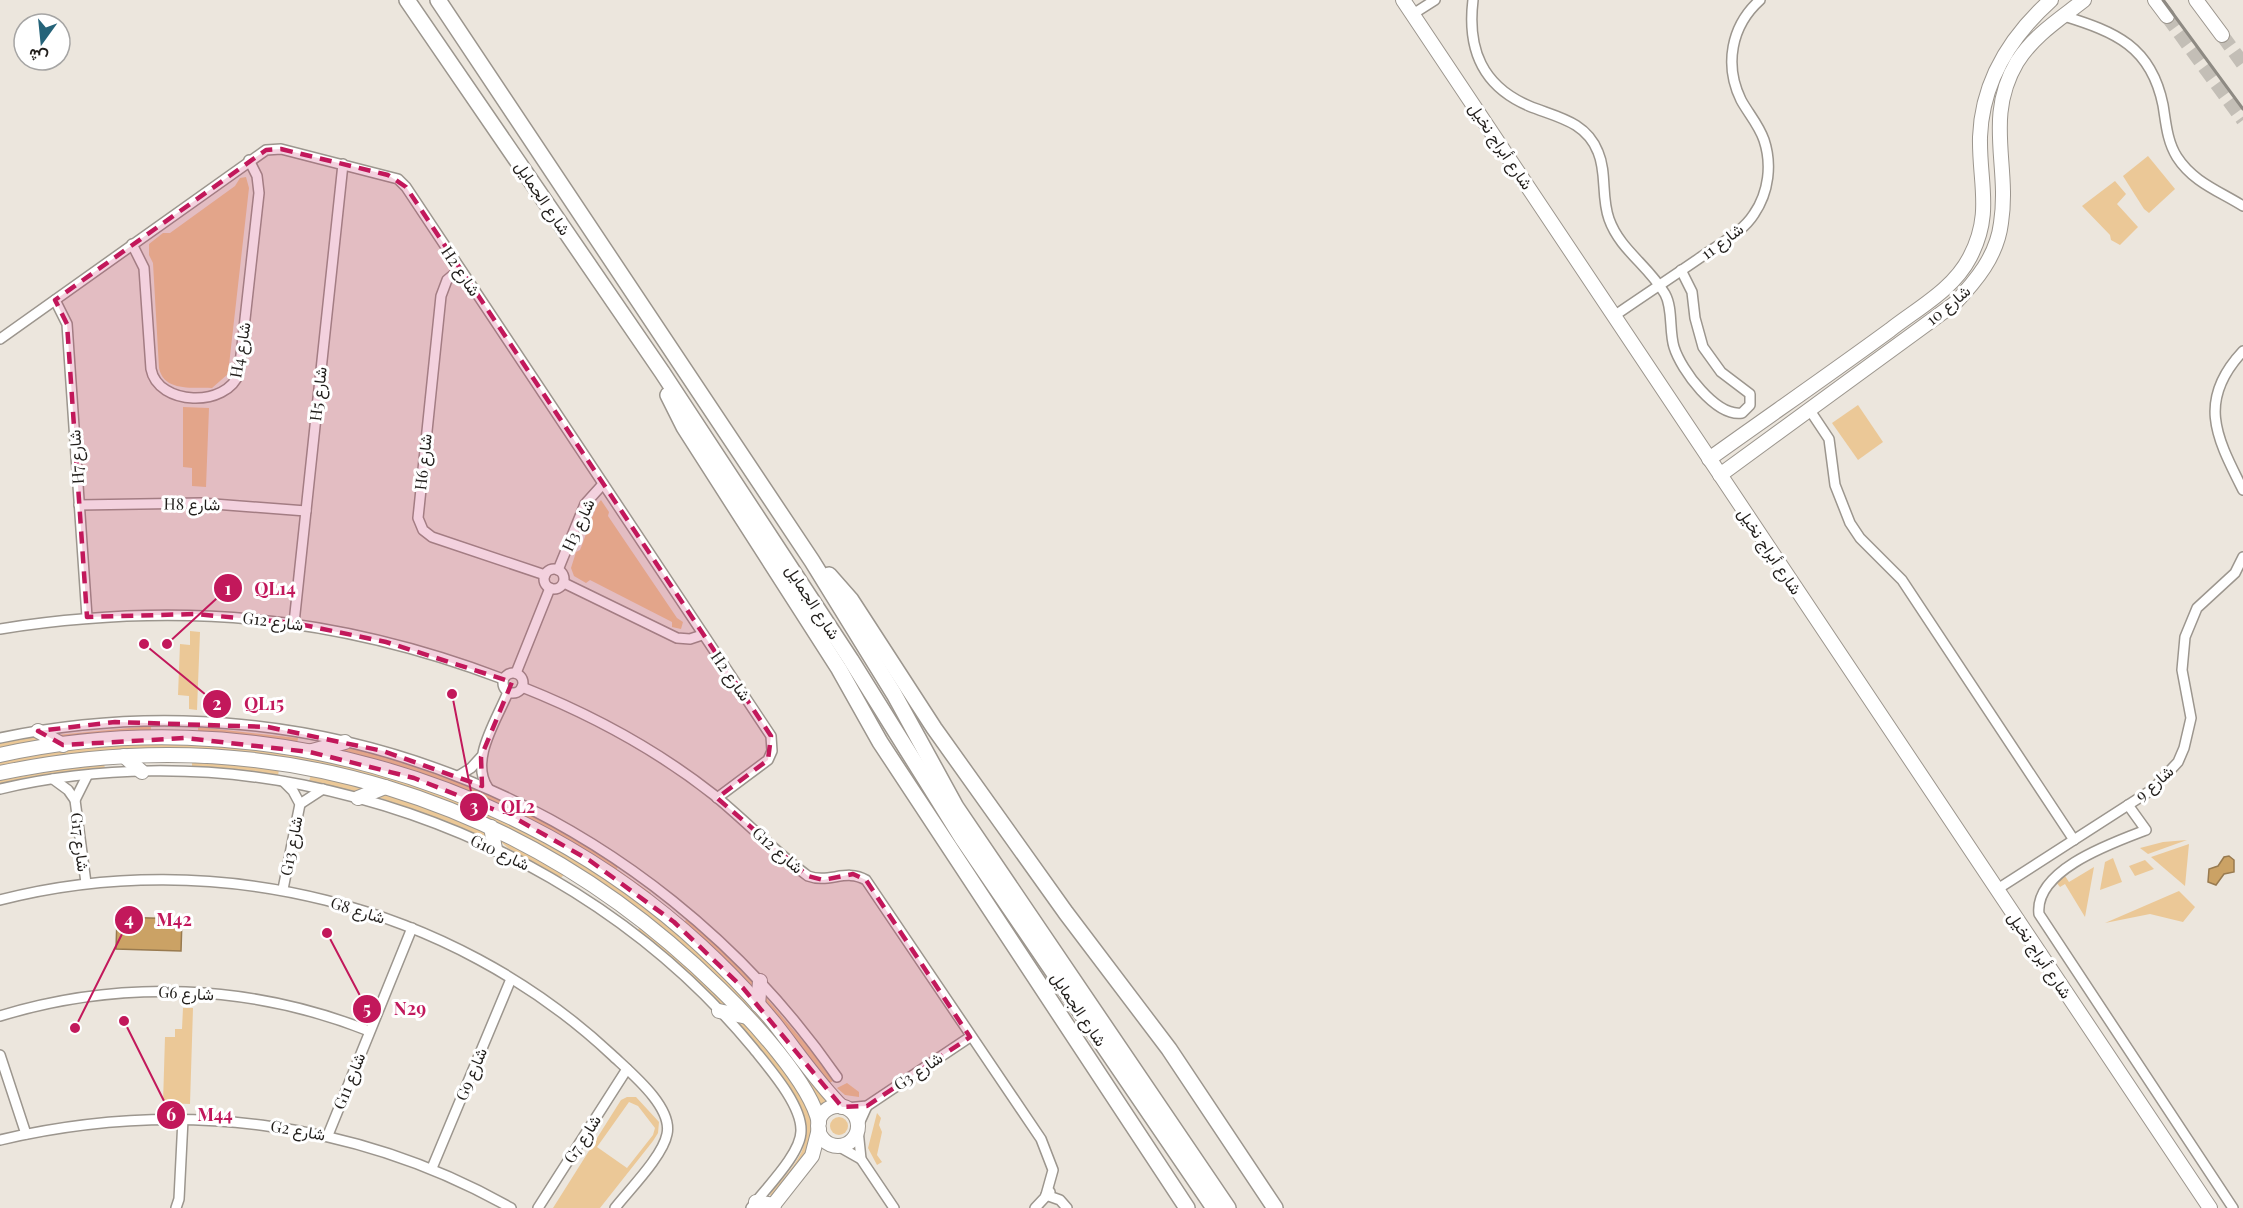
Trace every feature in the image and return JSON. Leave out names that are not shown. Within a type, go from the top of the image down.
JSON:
[{"type":"main road","name":"شارع الجمايل","points":[[407,0],[662,372],[852,660],[946,813],[1008,895],[1228,1208]]},
{"type":"main road","name":"شارع الجمايل","points":[[438,0],[812,561],[894,694],[956,807],[1008,895],[1214,1208]]},
{"type":"main road","points":[[662,372],[667,392],[684,427],[839,669],[880,742],[1187,1208]]},
{"type":"main road","points":[[812,561],[825,570],[852,600],[934,728],[1066,913],[1169,1049],[1272,1204],[1283,1208]]},
{"type":"street","name":"شارع أبراج نخيل","points":[[1403,0],[2210,1208]]},
{"type":"street","points":[[1413,14],[1435,0]]},
{"type":"street","points":[[1473,0],[1470,22],[1472,41],[1478,60],[1488,76],[1502,90],[1518,100],[1569,120],[1590,138],[1598,151],[1603,171],[1605,202],[1614,232],[1659,285],[1667,298],[1669,327],[1684,368],[1697,386],[1713,400],[1737,413],[1747,410],[1750,405],[1750,394],[1721,372],[1703,347],[1695,318],[1692,292],[1681,270]]},
{"type":"street","name":"شارع 11","points":[[1614,316],[1741,229],[1753,216],[1766,190],[1768,176],[1766,148],[1763,137],[1736,88],[1731,61],[1734,41],[1741,23],[1760,0]]},
{"type":"street","name":"شارع 10","points":[[1708,459],[1801,395],[1939,293],[1959,274],[1981,231],[1984,213],[1980,136],[1983,115],[1995,73],[2017,35],[2051,0]]},
{"type":"street","name":"شارع 10","points":[[1720,475],[1954,304],[1985,267],[2001,224],[2003,197],[1998,115],[2009,78],[2026,49],[2072,15],[2084,0]]},
{"type":"street","points":[[2155,0],[2167,16]]},
{"type":"street","points":[[2196,0],[2222,35]]},
{"type":"street","points":[[2072,15],[2112,33],[2138,53],[2157,85],[2166,130],[2176,156],[2203,183],[2243,206]]},
{"type":"street","points":[[2017,35],[2024,40],[2026,49]]},
{"type":"street","name":"H2 شارع","points":[[0,339],[266,150],[276,148],[393,177],[402,183],[702,635],[768,730],[771,736],[772,751],[768,760],[717,798]]},
{"type":"street","name":"H4 شارع","points":[[132,244],[144,268],[151,369],[154,382],[164,391],[177,395],[212,396],[226,392],[232,387],[239,373],[259,193],[257,176],[249,160]]},
{"type":"street","name":"H5 شارع","points":[[294,623],[343,164]]},
{"type":"street","name":"H6 شارع","points":[[460,269],[447,280],[441,296],[418,518],[423,530],[432,537],[544,575]]},
{"type":"street","name":"H7 شارع","points":[[56,300],[67,324],[87,617]]},
{"type":"street","points":[[2243,351],[2224,378],[2215,416],[2219,444],[2243,490]]},
{"type":"street","points":[[1801,395],[1789,412],[1791,417],[1804,413],[1829,439],[1835,485],[1850,524],[1866,544],[1902,580],[2074,840]]},
{"type":"street","name":"H3 شارع","points":[[558,570],[585,504],[603,484]]},
{"type":"street","name":"H8 شارع","points":[[79,505],[201,503],[306,511]]},
{"type":"street","name":"شارع 9","points":[[1996,890],[2128,805],[2167,777],[2181,755],[2191,718],[2182,670],[2185,637],[2198,608],[2235,573],[2243,557]]},
{"type":"street","points":[[550,569],[558,570],[564,575],[564,583],[557,589],[550,588],[544,582],[544,575],[550,569]]},
{"type":"street","points":[[564,583],[677,638],[690,639],[702,635]]},
{"type":"street","points":[[516,673],[550,588]]},
{"type":"street","name":"G12 شارع","points":[[0,629],[87,617],[195,614],[294,623],[386,642],[503,679]]},
{"type":"street","points":[[516,673],[522,679],[522,687],[516,693],[508,692],[502,686],[503,679],[508,674],[516,673]]},
{"type":"street","name":"G12 شارع","points":[[522,687],[576,711],[637,743],[717,798],[808,876],[823,880],[853,874],[870,884],[970,1037],[1041,1139],[1053,1170],[1046,1196]]},
{"type":"street","points":[[458,776],[471,768],[481,757],[508,692]]},
{"type":"street","points":[[0,738],[115,722],[193,721],[268,727],[345,742],[458,776],[488,788],[573,831],[631,868],[689,914],[760,981],[798,1024],[837,1077]]},
{"type":"street","points":[[38,731],[63,745]]},
{"type":"street","points":[[0,755],[63,745],[184,738],[245,742],[310,752],[363,764],[440,787],[489,806],[563,844],[615,877],[674,922],[702,947],[758,1005],[844,1108],[853,1113],[858,1128],[861,1159]]},
{"type":"street","points":[[310,752],[345,742]]},
{"type":"street","points":[[124,756],[142,772]]},
{"type":"street","name":"G10 شارع","points":[[0,773],[68,761],[124,756],[186,756],[262,761],[385,787],[491,827],[570,869],[643,920],[700,969],[747,1017],[805,1089],[815,1107],[819,1126]]},
{"type":"street","points":[[481,757],[481,774],[488,788]]},
{"type":"street","name":"G10 شارع","points":[[0,789],[53,779],[142,772],[217,774],[281,781],[358,798],[428,820],[548,875],[597,906],[660,955],[719,1011],[773,1075],[796,1110],[801,1122],[798,1147],[754,1205]]},
{"type":"street","name":"G17 شارع","points":[[75,800],[87,776]]},
{"type":"street","name":"G17 شارع","points":[[53,779],[68,790],[75,800],[86,883]]},
{"type":"street","name":"G13 شارع","points":[[281,781],[294,791],[300,804],[283,889]]},
{"type":"street","points":[[358,798],[385,787]]},
{"type":"street","name":"G13 شارع","points":[[300,804],[322,789]]},
{"type":"street","points":[[2128,805],[2146,830],[2100,849],[2049,883],[2039,898],[2039,914],[2233,1208]]},
{"type":"street","points":[[491,827],[495,849]]},
{"type":"street","name":"G8 شارع","points":[[0,900],[86,883],[183,880],[283,889],[358,909],[412,928],[477,958],[572,1020],[627,1069],[672,1117],[674,1129],[670,1141],[660,1149],[615,1208]]},
{"type":"street","name":"G11 شارع","points":[[328,1135],[412,928]]},
{"type":"street","name":"G9 شارع","points":[[432,1168],[511,979]]},
{"type":"street","points":[[758,1005],[760,981]]},
{"type":"street","name":"G6 شارع","points":[[0,1016],[90,996],[180,991],[215,993],[287,1005],[369,1031]]},
{"type":"street","points":[[719,1011],[747,1017]]},
{"type":"street","name":"G3 شارع","points":[[844,1108],[867,1106],[970,1037]]},
{"type":"street","points":[[0,1055],[26,1134]]},
{"type":"street","name":"G7 شارع","points":[[538,1208],[627,1069]]},
{"type":"street","name":"شارع أبراج نخيل","points":[[2139,1101],[2144,1115],[2200,1208]]},
{"type":"street","points":[[812,1156],[851,1142],[867,1106]]},
{"type":"street","points":[[754,1205],[772,1206],[812,1156],[825,1112],[844,1108]]},
{"type":"street","points":[[179,1205],[183,1119]]},
{"type":"street","name":"G2 شارع","points":[[0,1140],[97,1123],[183,1119],[257,1124],[328,1135],[381,1150],[432,1168],[511,1208]]},
{"type":"street","points":[[819,1126],[824,1140],[861,1159],[894,1208]]},
{"type":"street","points":[[1035,1208],[1046,1196]]},
{"type":"street","points":[[1046,1196],[1060,1208]]},
{"type":"street","points":[[1046,1196],[1061,1201],[1067,1208]]},
{"type":"highlighted area","points":[[281,149],[388,175],[406,187],[771,736],[768,760],[717,798],[808,876],[823,880],[853,874],[866,880],[970,1037],[867,1106],[842,1107],[743,988],[674,922],[589,860],[513,817],[414,778],[310,752],[185,738],[63,745],[38,731],[115,722],[268,727],[383,751],[482,786],[481,757],[512,682],[386,642],[294,623],[195,614],[87,617],[67,324],[55,300],[266,150]]},
{"type":"shaded area","points":[[2148,156],[2175,189],[2149,213],[2123,176]]},
{"type":"shaded area","points":[[246,177],[249,188],[228,374],[212,388],[188,388],[173,385],[162,376],[159,368],[153,263],[149,255],[149,244],[163,233],[170,233],[235,186],[240,178]]},
{"type":"shaded area","points":[[2115,181],[2126,194],[2117,204],[2138,227],[2120,245],[2111,240],[2110,235],[2082,206]]},
{"type":"shaded area","points":[[1858,405],[1883,442],[1858,460],[1832,423]]},
{"type":"shaded area","points":[[183,407],[209,408],[206,487],[192,486],[192,468],[183,467]]},
{"type":"shaded area","points":[[601,500],[609,512],[608,516],[677,618],[683,622],[681,629],[672,627],[672,622],[590,580],[586,583],[574,576],[571,568],[576,552],[580,550]]},
{"type":"shaded area","points":[[190,631],[200,632],[197,710],[189,709],[189,696],[178,695],[180,644],[190,645]]},
{"type":"shaded area","points":[[151,726],[151,733],[67,739],[57,735]]},
{"type":"shaded area","points":[[198,727],[298,738],[297,744],[198,733]]},
{"type":"shaded area","points":[[37,736],[49,740],[0,750],[0,743]]},
{"type":"shaded area","points":[[189,743],[274,752],[360,768],[446,794],[529,833],[608,880],[680,935],[739,993],[829,1100],[820,1106],[724,988],[669,935],[549,852],[512,831],[453,804],[391,782],[327,766],[262,755],[196,750],[130,751],[64,757],[0,768],[0,761],[89,747]]},
{"type":"shaded area","points":[[344,747],[416,766],[487,793],[586,846],[618,866],[617,869],[651,893],[649,896],[565,841],[498,805],[440,782],[331,750]]},
{"type":"shaded area","points":[[192,761],[279,769],[278,776],[192,767]]},
{"type":"shaded area","points":[[104,763],[105,769],[58,774],[0,785],[0,779]]},
{"type":"shaded area","points":[[311,775],[367,788],[358,792],[309,781]]},
{"type":"shaded area","points":[[386,793],[462,820],[486,833],[487,838],[375,796]]},
{"type":"shaded area","points":[[501,837],[565,873],[561,878],[508,848],[500,841]]},
{"type":"shaded area","points":[[2187,840],[2148,854],[2140,848],[2163,842]]},
{"type":"shaded area","points":[[2189,844],[2185,886],[2151,857]]},
{"type":"shaded area","points":[[2229,856],[2234,860],[2234,872],[2224,874],[2216,885],[2208,882],[2209,869],[2218,866],[2224,857]]},
{"type":"shaded area","points":[[2113,858],[2122,882],[2100,890],[2105,862]]},
{"type":"shaded area","points":[[2145,860],[2154,869],[2135,876],[2129,866]]},
{"type":"shaded area","points":[[2094,867],[2085,917],[2065,884],[2060,887],[2056,882],[2065,876],[2069,882]]},
{"type":"shaded area","points":[[2179,891],[2195,907],[2183,922],[2150,914],[2105,923]]},
{"type":"shaded area","points":[[117,917],[182,919],[181,951],[116,949]]},
{"type":"shaded area","points":[[688,918],[754,982],[755,992],[683,923]]},
{"type":"shaded area","points":[[634,920],[732,1008],[721,1006],[638,930]]},
{"type":"shaded area","points":[[763,994],[813,1053],[833,1081],[827,1084],[765,1006]]},
{"type":"shaded area","points":[[183,1008],[193,1008],[190,1104],[163,1103],[165,1037],[175,1037],[175,1029],[182,1029]]},
{"type":"shaded area","points":[[734,1021],[747,1025],[790,1077],[806,1100],[813,1125],[811,1147],[776,1194],[771,1197],[770,1194],[802,1152],[805,1129],[802,1112],[783,1078]]},
{"type":"shaded area","points":[[847,1083],[859,1092],[859,1097],[845,1095],[837,1088]]},
{"type":"shaded area","points":[[636,1097],[659,1122],[658,1133],[653,1141],[600,1208],[553,1208],[621,1100]],"holes":[[[629,1102],[638,1106],[655,1128],[653,1135],[627,1168],[597,1147]]]},
{"type":"shaded area","points":[[877,1113],[881,1118],[879,1125],[882,1132],[877,1155],[882,1162],[877,1165],[868,1148]]},
{"type":"shaded area","points":[[839,1117],[847,1122],[848,1126],[843,1134],[839,1135],[831,1130],[830,1126],[835,1118]]},
{"type":"tunnel","points":[[2167,16],[2243,120]]},
{"type":"tunnel","points":[[2222,35],[2243,64]]},
{"type":"railway","points":[[2163,0],[2243,109]]},
{"type":"place","name":"QL15","points":[[144,644]]},
{"type":"place","name":"QL14","points":[[167,644]]},
{"type":"place","name":"QL2","points":[[452,694]]},
{"type":"place","name":"N29","points":[[327,933]]},
{"type":"place","name":"M44","points":[[124,1021]]},
{"type":"place","name":"M42","points":[[75,1028]]}]
